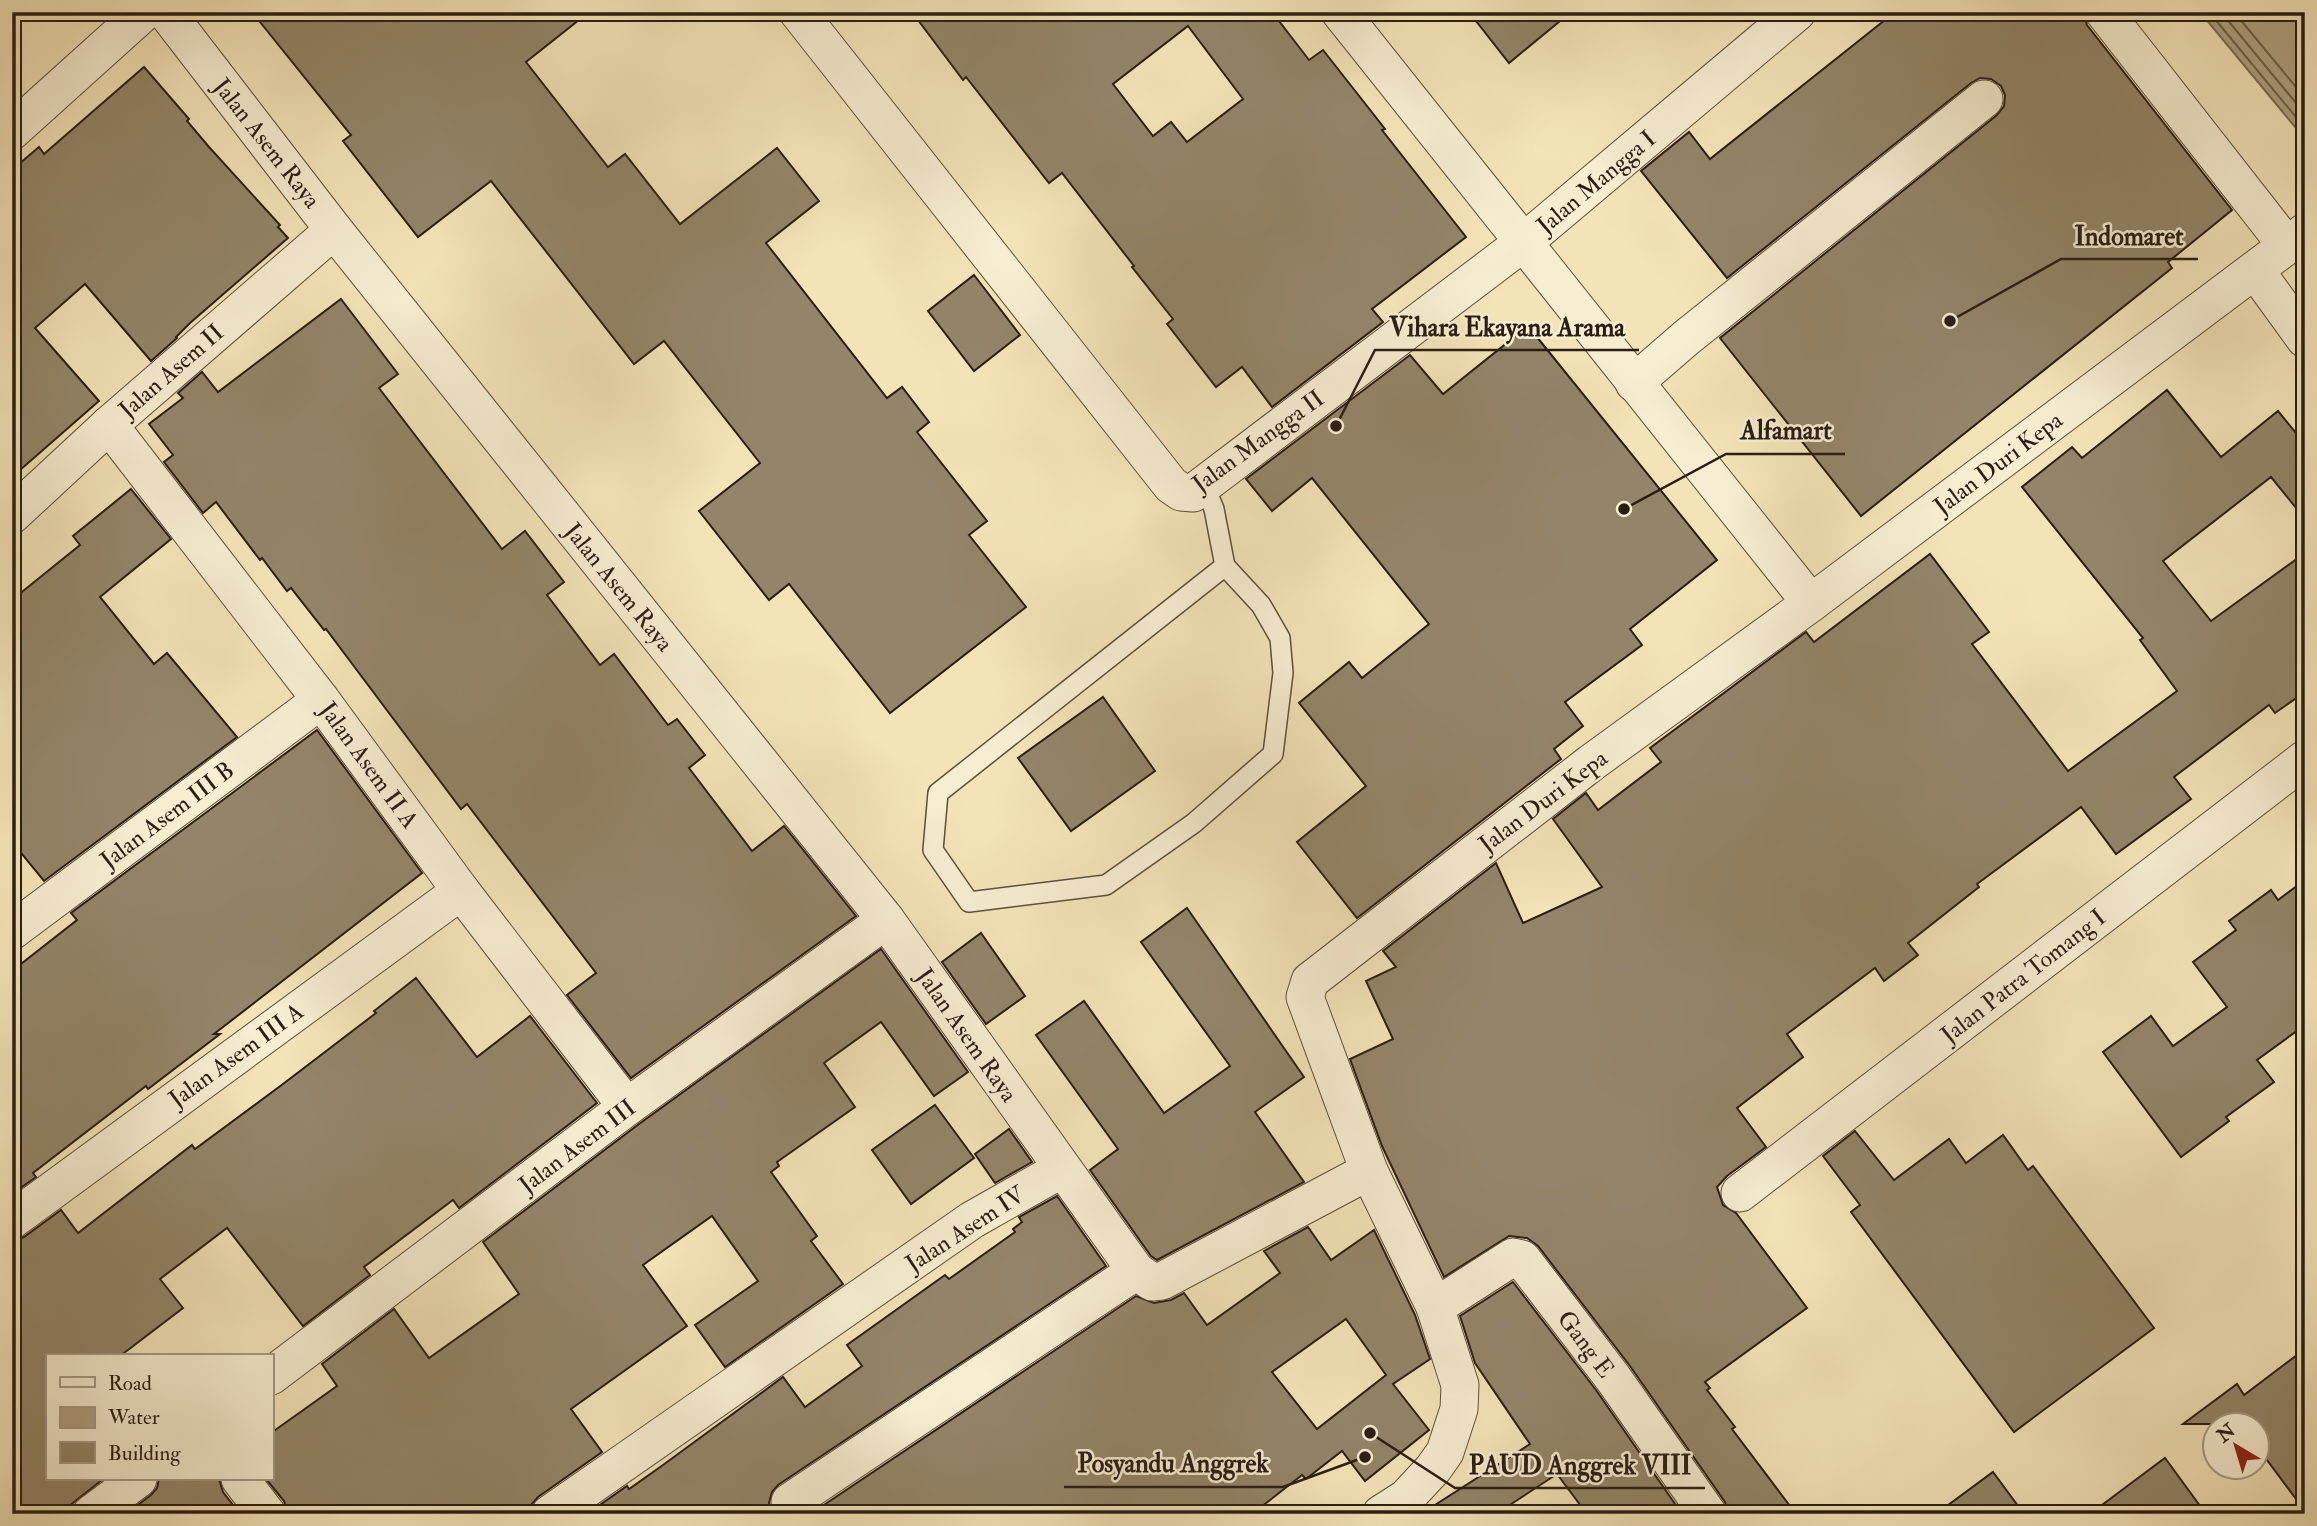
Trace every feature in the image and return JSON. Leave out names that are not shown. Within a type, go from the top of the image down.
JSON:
[{"type":"street","points":[[12,131],[144,12]]},
{"type":"street","name":"Jalan Asem Raya","points":[[166,12],[334,230],[886,920],[1062,1169]]},
{"type":"street","name":"Jalan Mangga II","points":[[799,12],[1171,485],[1181,492],[1194,493],[1524,243]]},
{"type":"street","name":"Jalan Mangga I","points":[[1340,12],[1524,243],[1797,12]]},
{"type":"street","points":[[2104,12],[2296,239]]},
{"type":"street","points":[[1634,383],[1984,99]]},
{"type":"street","name":"Jalan Asem II","points":[[12,515],[109,425],[334,230]]},
{"type":"street","name":"Jalan Duri Kepa","points":[[1381,1514],[1406,1497],[1433,1469],[1445,1451],[1459,1409],[1460,1385],[1435,1307],[1369,1171],[1305,997],[1310,981],[1591,763],[1811,603],[2296,239]]},
{"type":"street","points":[[1524,243],[1811,603]]},
{"type":"street","points":[[2255,270],[2305,339]]},
{"type":"street","name":"Jalan Asem II A","points":[[109,425],[321,700],[461,891],[627,1107]]},
{"type":"street","name":"Jalan Asem III B","points":[[12,931],[321,700]]},
{"type":"street","name":"Jalan Patra Tomang I","points":[[1741,1193],[2305,759]]},
{"type":"street","name":"Jalan Asem III A","points":[[12,1220],[461,891]]},
{"type":"street","name":"Jalan Asem III","points":[[273,1374],[627,1107],[886,920]]},
{"type":"street","points":[[1062,1169],[1136,1271],[1152,1282],[1162,1281],[1369,1171]]},
{"type":"street","name":"Jalan Asem IV","points":[[550,1514],[972,1220],[1062,1169]]},
{"type":"street","name":"Gang E","points":[[1435,1307],[1513,1257],[1522,1259],[1613,1378],[1708,1514]]},
{"type":"street","points":[[798,1514],[790,1502],[1136,1271]]},
{"type":"street","points":[[91,1514],[137,1480]]},
{"type":"street","points":[[241,1480],[267,1514]]},
{"type":"lane","points":[[1204,485],[1214,509],[1225,566],[1261,605],[1280,638],[1283,673],[1273,754],[1194,823],[1106,885],[969,902],[933,850],[938,793],[1225,566]]},
{"type":"water","points":[[2200,12],[2305,12],[2305,139]]},
{"type":"building","points":[[252,12],[589,12],[526,62],[608,167],[625,154],[680,224],[777,148],[819,201],[766,243],[887,398],[902,387],[929,422],[917,432],[987,521],[969,535],[1026,607],[890,713],[789,584],[769,600],[699,511],[760,463],[664,341],[634,364],[491,181],[418,237],[343,141],[351,135]]},
{"type":"building","points":[[912,12],[1272,12],[1309,60],[1323,50],[1466,237],[1372,309],[1383,322],[1272,407],[1242,367],[1216,387],[1167,324],[1173,319],[1062,173],[1049,183],[966,77],[963,80]],"holes":[[[1188,26],[1243,99],[1187,142],[1171,122],[1153,136],[1113,84]]]},
{"type":"building","points":[[1469,12],[1571,12],[1509,63]]},
{"type":"building","points":[[1895,12],[2083,12],[2087,25],[2232,210],[2168,262],[2172,268],[1861,516],[1720,338],[1997,115],[2004,106],[2005,95],[2001,86],[1991,79],[1980,78],[1971,83],[1727,278],[1641,171],[1689,132],[1710,159]]},
{"type":"building","points":[[144,67],[189,119],[187,121],[209,147],[280,225],[278,227],[288,238],[190,323],[151,361],[85,284],[35,328],[99,401],[12,477],[12,170],[39,147],[44,154]]},
{"type":"building","points":[[974,275],[1020,335],[974,371],[928,311]]},
{"type":"building","points":[[341,299],[398,374],[379,388],[502,549],[525,531],[564,582],[547,595],[600,665],[614,654],[668,725],[677,719],[705,755],[689,768],[752,851],[784,826],[856,916],[631,1078],[567,995],[596,973],[467,804],[461,809],[326,629],[324,630],[291,588],[287,591],[216,502],[203,513],[164,462],[173,455],[149,424],[183,398],[178,393],[202,372],[218,392]]},
{"type":"building","points":[[1528,326],[1717,560],[1630,629],[1642,645],[1565,702],[1583,726],[1554,749],[1561,759],[1357,918],[1297,842],[1366,786],[1299,703],[1349,662],[1362,678],[1429,624],[1312,478],[1272,511],[1246,479],[1410,355],[1443,394]]},
{"type":"building","points":[[2167,390],[2221,457],[2278,411],[2305,444],[2305,519],[2271,477],[2163,561],[2211,621],[2305,553],[2305,692],[2275,713],[2269,705],[2174,777],[2191,799],[2116,854],[2081,807],[1977,884],[1979,887],[1908,943],[1918,955],[1884,981],[1875,968],[1787,1034],[1803,1057],[1737,1108],[1766,1147],[1727,1176],[1717,1187],[1723,1205],[1736,1213],[1807,1308],[1705,1382],[1710,1388],[1707,1390],[1735,1427],[1732,1429],[1796,1514],[1729,1514],[1725,1502],[1630,1366],[1538,1246],[1527,1238],[1509,1236],[1444,1277],[1382,1146],[1350,1059],[1393,1039],[1366,981],[1396,967],[1383,951],[1496,863],[1523,923],[1602,887],[1553,819],[1586,793],[1598,810],[1661,762],[1650,748],[1806,632],[1814,642],[1930,554],[1989,632],[1972,644],[2068,771],[2177,691],[2140,640],[2143,638],[2022,487],[2072,447],[2082,458]]},
{"type":"building","points":[[131,489],[171,539],[100,597],[154,664],[167,653],[237,737],[44,881],[12,842],[12,600],[80,545],[73,536]]},
{"type":"building","points":[[1103,697],[1155,771],[1071,831],[1018,758]]},
{"type":"building","points":[[317,730],[422,873],[214,1034],[220,1034],[148,1089],[146,1086],[33,1173],[36,1177],[12,1194],[12,971],[77,920],[71,913]]},
{"type":"building","points":[[2305,880],[2305,1025],[2257,1060],[2274,1082],[2226,1117],[2229,1121],[2181,1157],[2103,1052],[2151,1016],[2173,1046],[2227,1007],[2193,962],[2236,930],[2229,921],[2271,890],[2278,900]]},
{"type":"building","points":[[1187,908],[1304,1077],[1255,1112],[1304,1182],[1157,1260],[1151,1256],[1090,1170],[1118,1149],[1036,1035],[1084,1001],[1164,1113],[1230,1066],[1141,942]]},
{"type":"building","points":[[981,933],[1025,996],[986,1024],[942,962]]},
{"type":"building","points":[[881,949],[968,1072],[934,1096],[881,1022],[824,1063],[855,1107],[777,1162],[779,1166],[771,1172],[817,1236],[811,1241],[843,1284],[725,1367],[695,1325],[758,1281],[712,1216],[643,1265],[687,1326],[571,1409],[602,1452],[538,1497],[531,1505],[529,1514],[288,1514],[284,1501],[267,1480],[273,1480],[273,1432],[337,1386],[322,1364],[394,1309],[429,1358],[519,1294],[483,1242],[639,1124]]},
{"type":"building","points":[[416,978],[477,1057],[530,1016],[597,1103],[459,1208],[453,1200],[364,1267],[370,1275],[303,1326],[227,1228],[160,1279],[183,1308],[123,1354],[46,1354],[46,1480],[102,1480],[59,1514],[12,1514],[12,1241],[24,1237],[61,1210],[78,1233],[192,1145],[195,1149],[283,1084],[376,1013],[374,1011]]},
{"type":"building","points":[[935,1105],[974,1158],[911,1204],[872,1150]]},
{"type":"building","points":[[1009,1129],[1032,1162],[995,1183],[975,1154]]},
{"type":"building","points":[[1855,1131],[1894,1180],[1949,1139],[1966,1163],[2003,1135],[2028,1170],[2033,1166],[2154,1328],[2014,1432],[1851,1212],[1860,1205],[1823,1156]]},
{"type":"building","points":[[1057,1196],[1106,1266],[778,1485],[772,1492],[769,1503],[773,1514],[587,1514],[627,1486],[629,1489],[783,1377],[805,1407],[862,1366],[847,1345],[945,1275],[949,1279],[1015,1232],[1013,1229],[1022,1222],[1019,1217]]},
{"type":"building","points":[[1308,1227],[1331,1260],[1374,1230],[1415,1315],[1430,1359],[1393,1384],[1429,1430],[1365,1481],[1342,1451],[1306,1479],[1302,1475],[1252,1514],[819,1514],[818,1509],[1136,1296],[1154,1303],[1171,1300],[1184,1293],[1207,1325],[1280,1273],[1264,1251]],"holes":[[[1346,1319],[1386,1375],[1317,1429],[1272,1372]]]},
{"type":"building","points":[[1513,1282],[1596,1390],[1682,1514],[1587,1514],[1557,1474],[1496,1514],[1421,1514],[1530,1444],[1475,1363],[1460,1316]]},
{"type":"building","points":[[2305,1349],[2305,1511],[2272,1467],[2272,1410],[2202,1410],[2202,1424],[2183,1424],[2237,1384],[2244,1395]]},
{"type":"building","points":[[2165,1458],[2206,1514],[2090,1514],[2138,1478]]},
{"type":"building","points":[[1993,1472],[2024,1514],[1936,1514]]},
{"type":"building","points":[[159,1480],[219,1480],[223,1492],[240,1514],[126,1514],[157,1488]]},
{"type":"place","name":"Indomaret","points":[[1950,321]]},
{"type":"place","name":"Vihara Ekayana Arama","points":[[1336,426]]},
{"type":"place","name":"Alfamart","points":[[1624,509]]},
{"type":"place","name":"PAUD Anggrek VIII","points":[[1370,1433]]},
{"type":"place","name":"Posyandu Anggrek","points":[[1365,1457]]}]
